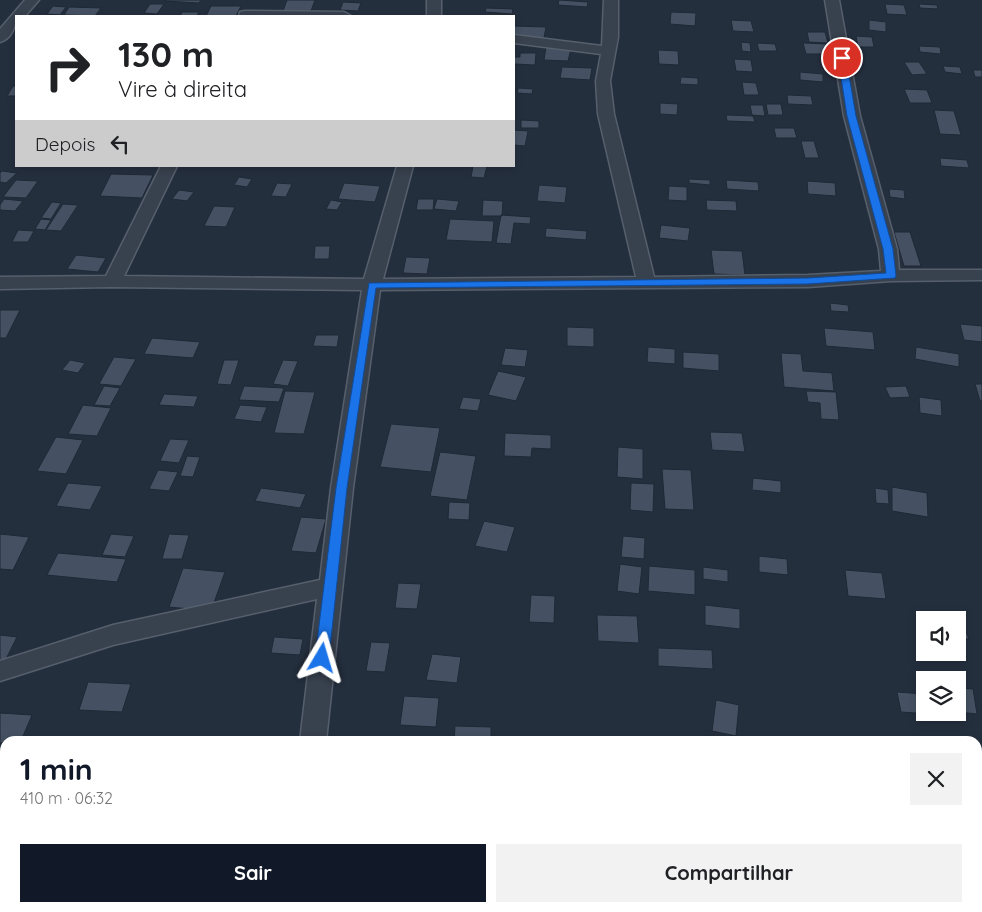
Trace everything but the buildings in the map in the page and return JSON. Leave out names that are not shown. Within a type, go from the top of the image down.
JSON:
[{"type":"street","points":[[19,15],[32,0]]},
{"type":"street","points":[[244,15],[252,0]]},
{"type":"street","points":[[434,0],[434,15]]},
{"type":"street","points":[[611,0],[611,37],[603,81],[606,114],[646,282]]},
{"type":"street","points":[[832,0],[852,116],[888,249],[891,276]]},
{"type":"street","points":[[0,38],[15,19]]},
{"type":"street","points":[[515,39],[609,51]]},
{"type":"street","points":[[112,282],[170,167]]},
{"type":"street","points":[[314,736],[342,488],[372,285],[405,167]]},
{"type":"street","points":[[0,283],[112,282],[372,285],[808,281],[891,276],[982,275]]},
{"type":"street","points":[[0,671],[113,635],[330,587]]},
{"type":"route","points":[[322,658],[342,488],[372,285],[808,281],[891,276],[888,249],[852,116],[842,58]]}]
